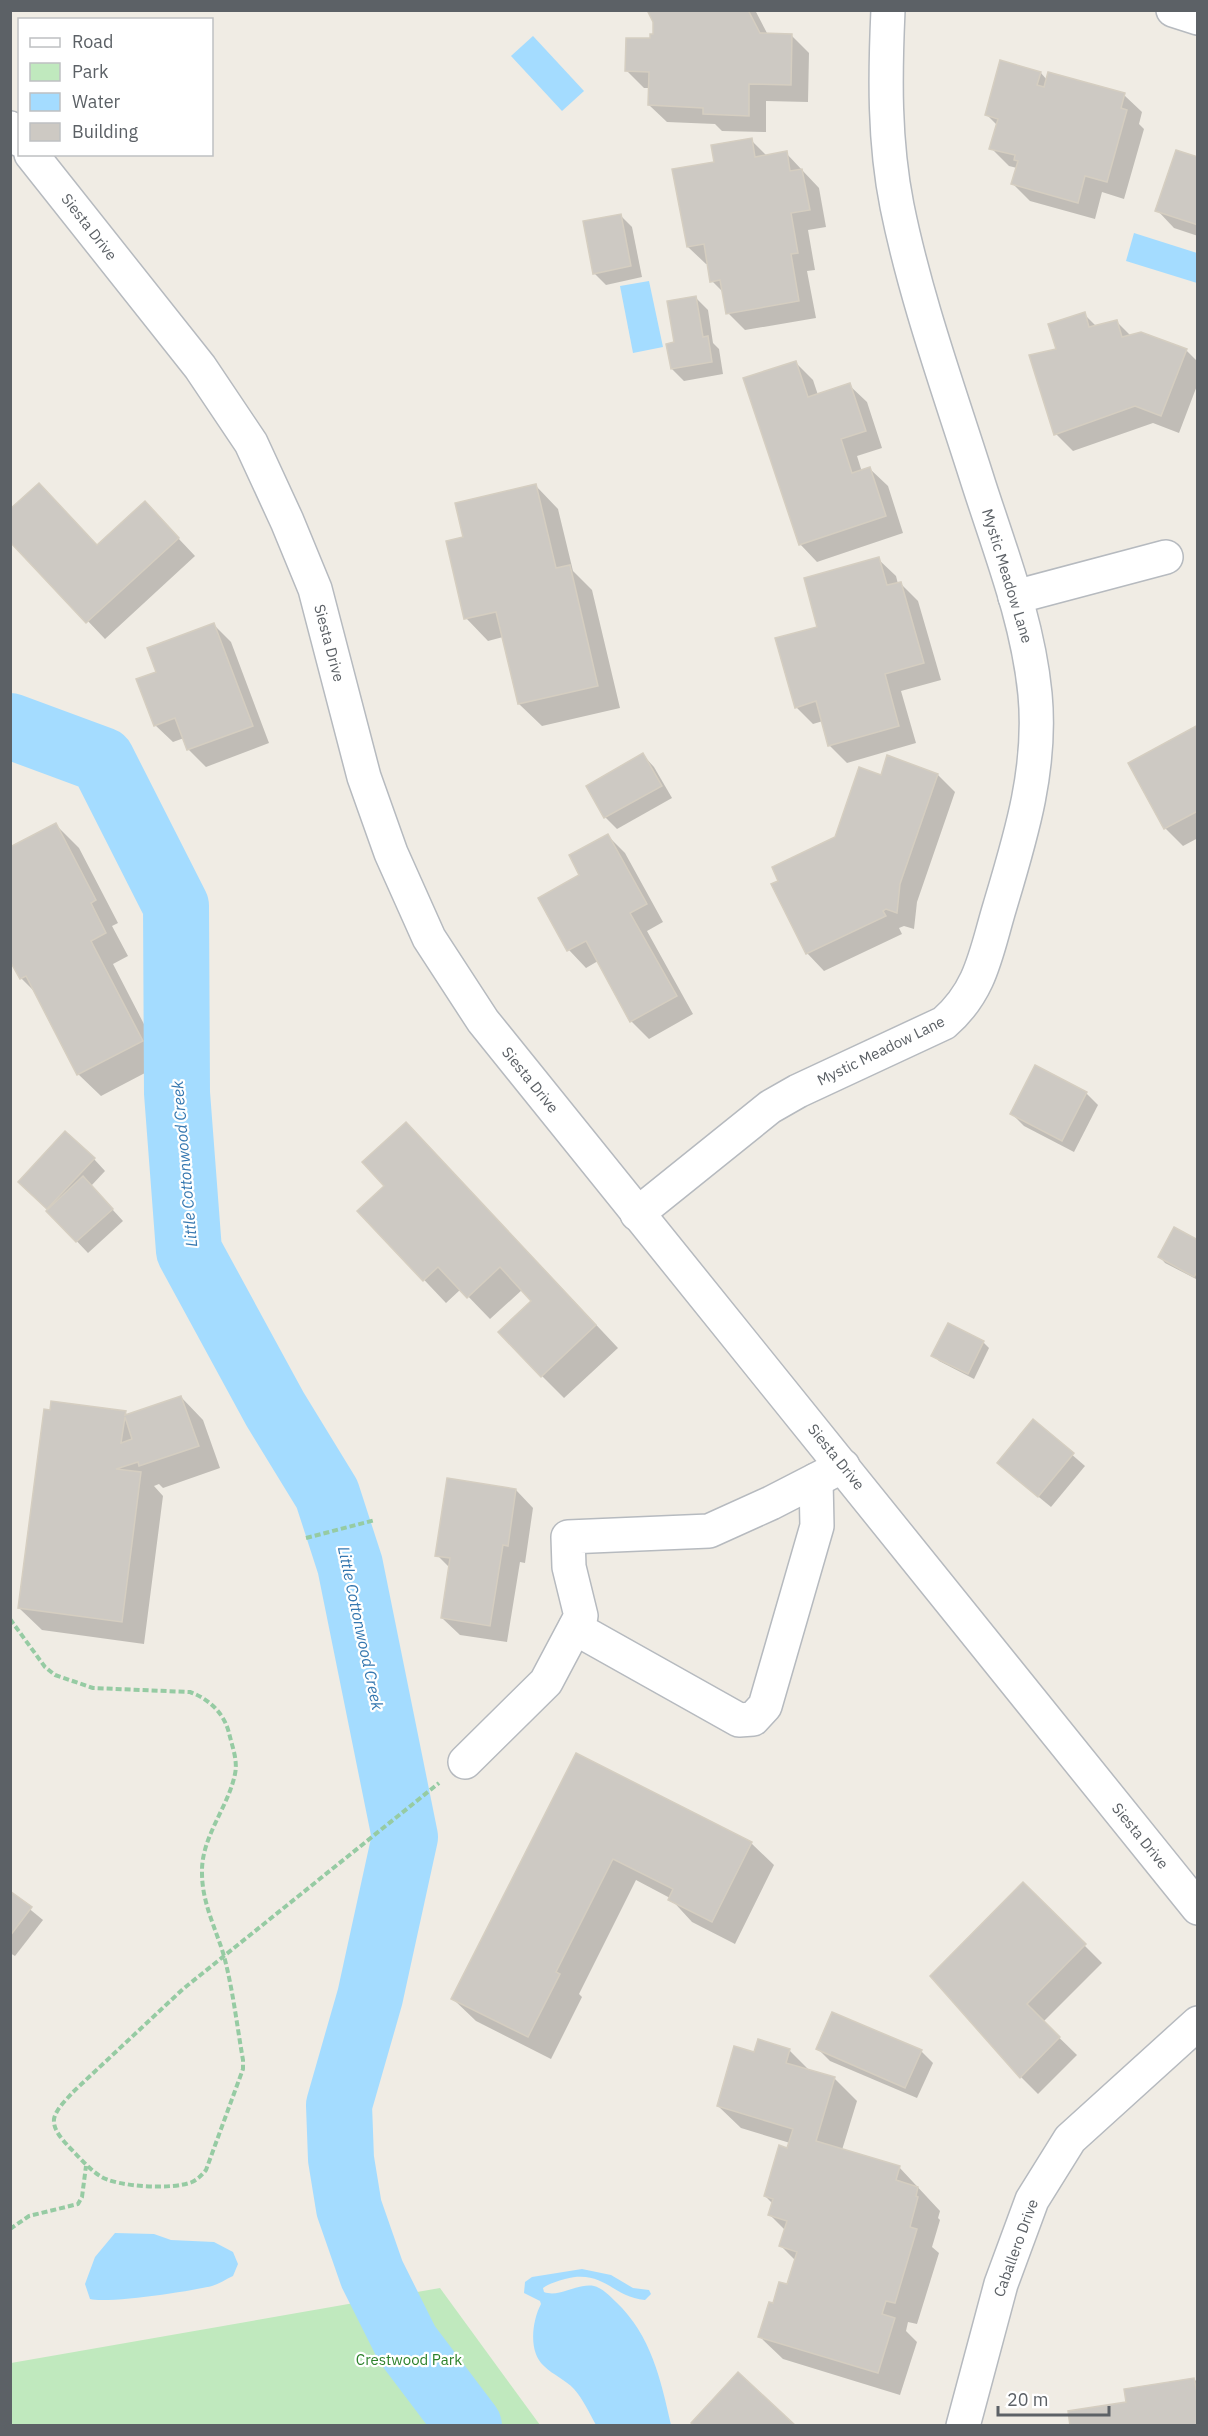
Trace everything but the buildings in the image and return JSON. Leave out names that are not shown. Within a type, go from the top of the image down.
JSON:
[{"type":"street","name":"Mystic Meadow Lane","points":[[637,1214],[770,1107],[798,1091],[944,1023],[962,1007],[974,988],[1022,833],[1032,788],[1036,742],[1035,695],[1029,649],[1015,597],[929,327],[897,205],[885,82],[888,10]]},
{"type":"street","points":[[1173,10],[1197,18]]},
{"type":"street","name":"Siesta Drive","points":[[33,156],[200,367],[251,443],[315,589],[364,777],[391,853],[429,938],[483,1021],[637,1214],[830,1473],[1197,1908]]},
{"type":"street","points":[[1015,597],[1166,557]]},
{"type":"street","points":[[465,1762],[546,1682],[581,1616],[569,1567],[568,1537],[709,1531],[830,1473]]},
{"type":"street","points":[[575,1628],[739,1720],[753,1719],[765,1706],[830,1473]]},
{"type":"street","name":"Caballero Drive","points":[[963,2426],[1001,2284],[1032,2200],[1070,2139],[1197,2023]]},
{"type":"path","points":[[306,1538],[375,1520]]},
{"type":"path","points":[[10,1619],[45,1667],[55,1675],[93,1688],[190,1692],[201,1696],[220,1714],[227,1726],[236,1760],[235,1773],[208,1838],[201,1872],[207,1908],[224,1956],[243,2069],[206,2170],[191,2182],[176,2185],[133,2185],[107,2179],[86,2165],[62,2139],[55,2127],[54,2118],[73,2092],[183,1989],[224,1956],[369,1840],[430,1790]]},
{"type":"path","points":[[10,2229],[29,2216],[78,2204],[82,2198],[86,2165]]},
{"type":"path","points":[[172,2426],[195,2426]]},
{"type":"green space","name":"Crestwood Park","points":[[440,2288],[540,2425],[11,2425],[11,2363]]},
{"type":"water","points":[[533,36],[584,91],[562,111],[511,56]]},
{"type":"water","points":[[1134,233],[1197,253],[1197,283],[1126,261]]},
{"type":"water","points":[[649,281],[663,347],[633,353],[620,286]]},
{"type":"water","points":[[115,2233],[154,2234],[171,2240],[214,2242],[233,2252],[238,2264],[233,2276],[212,2286],[169,2294],[113,2300],[90,2299],[85,2284],[95,2257]]},
{"type":"water","points":[[582,2269],[611,2275],[633,2288],[649,2290],[651,2294],[645,2300],[634,2298],[599,2280],[578,2277],[557,2281],[543,2288],[544,2292],[556,2293],[594,2286],[603,2290],[616,2302],[638,2329],[653,2359],[671,2425],[596,2425],[574,2389],[539,2360],[533,2336],[535,2319],[541,2304],[540,2301],[524,2293],[525,2282],[532,2277]]},
{"type":"waterway","name":"Little Cottonwood Creek","points":[[10,726],[102,760],[176,906],[177,1093],[189,1251],[275,1409],[327,1494],[350,1565],[405,1837],[370,1997],[339,2105],[341,2159],[349,2208],[372,2274],[407,2344],[469,2426]]}]
